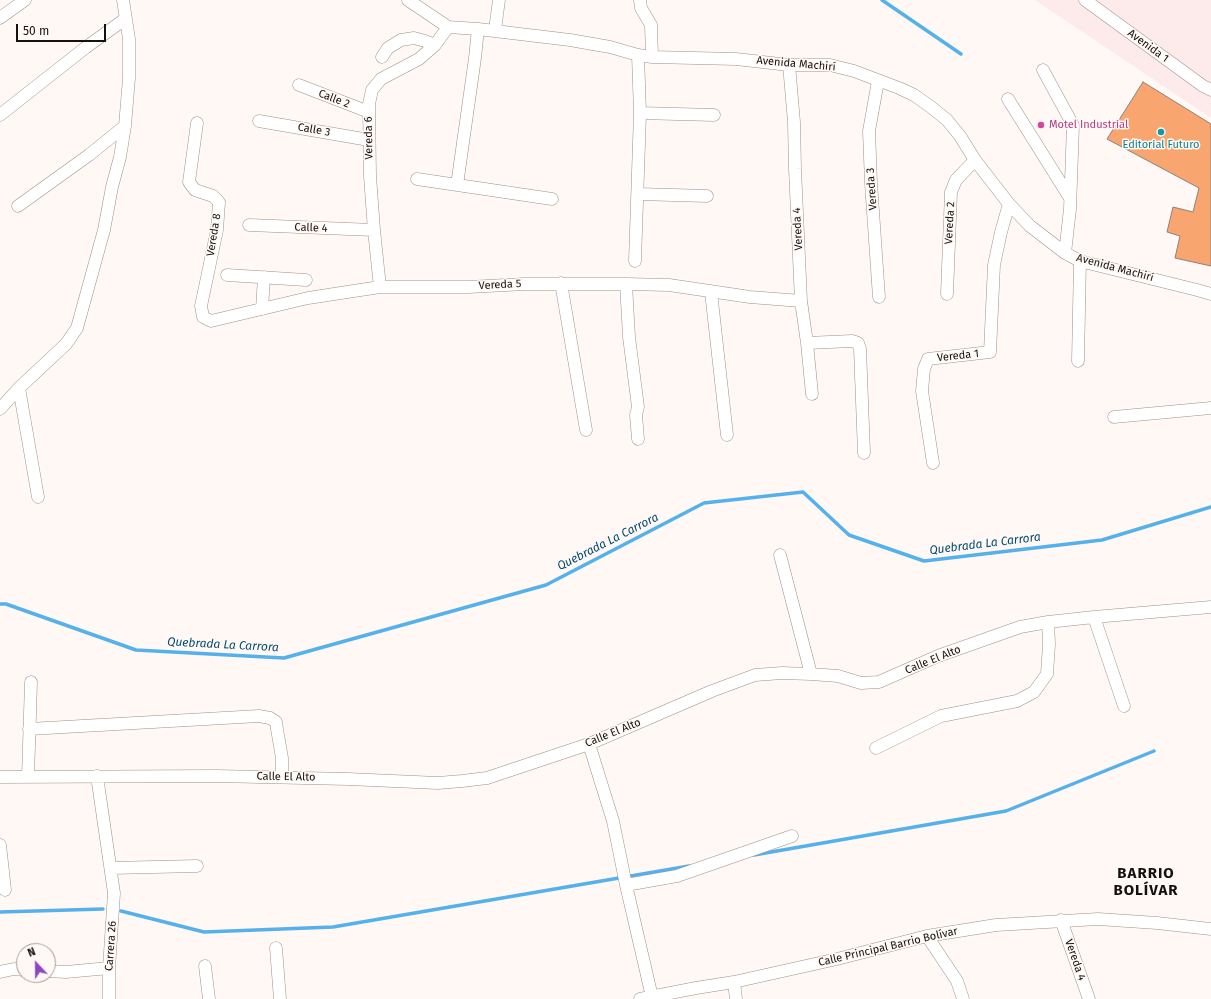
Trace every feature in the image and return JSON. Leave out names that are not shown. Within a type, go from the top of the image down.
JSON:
[{"type":"street","points":[[0,409],[19,388],[66,344],[77,328],[104,230],[112,187],[120,157],[125,126],[129,78],[129,40],[123,0]]},
{"type":"street","name":"Avenida Machirí","points":[[408,0],[448,26],[478,28],[570,40],[610,47],[638,55],[652,57],[736,59],[789,65],[830,65],[854,71],[914,95],[947,120],[975,160],[1009,204],[1030,226],[1065,253],[1080,261],[1211,294]]},
{"type":"street","points":[[495,30],[499,0]]},
{"type":"street","points":[[640,0],[641,8],[651,24],[652,57]]},
{"type":"street","points":[[0,18],[22,1]]},
{"type":"street","name":"Avenida 1","points":[[1092,1],[1197,82],[1211,90]]},
{"type":"street","points":[[0,115],[125,19]]},
{"type":"street","name":"Vereda 6","points":[[380,287],[370,176],[369,104],[372,90],[381,79],[419,59],[435,45],[448,26]]},
{"type":"street","points":[[456,185],[478,28]]},
{"type":"street","points":[[382,57],[388,48],[402,40],[414,38],[435,45]]},
{"type":"street","points":[[635,261],[640,113],[638,55]]},
{"type":"street","name":"Vereda 4","points":[[789,65],[794,122],[801,301],[812,394]]},
{"type":"street","points":[[1043,70],[1073,125],[1070,209],[1065,253]]},
{"type":"street","name":"Vereda 3","points":[[878,81],[869,131],[879,297]]},
{"type":"street","name":"Calle 2","points":[[299,85],[369,112]]},
{"type":"street","points":[[1008,99],[1070,198]]},
{"type":"street","points":[[640,113],[714,115]]},
{"type":"street","name":"Calle 3","points":[[259,120],[369,140]]},
{"type":"street","name":"Vereda 8","points":[[197,123],[189,182],[195,190],[213,196],[220,202],[217,230],[201,306],[203,317]]},
{"type":"street","points":[[18,206],[89,155],[125,126]]},
{"type":"street","name":"Vereda 2","points":[[947,294],[951,192],[956,180],[975,160]]},
{"type":"street","points":[[417,179],[552,199]]},
{"type":"street","points":[[638,194],[707,196]]},
{"type":"street","name":"Vereda 1","points":[[933,462],[922,391],[924,370],[928,359],[990,352],[994,265],[1009,204]]},
{"type":"street","name":"Calle 4","points":[[249,225],[374,230]]},
{"type":"street","points":[[1078,361],[1080,261]]},
{"type":"street","points":[[227,275],[306,280]]},
{"type":"street","points":[[262,309],[264,277]]},
{"type":"street","name":"Vereda 5","points":[[203,317],[211,321],[308,298],[380,287],[468,287],[525,284],[626,284],[669,286],[750,297],[801,301]]},
{"type":"street","points":[[561,284],[586,430]]},
{"type":"street","points":[[626,284],[629,336],[638,407],[636,415],[638,439]]},
{"type":"street","points":[[711,292],[727,435]]},
{"type":"street","points":[[807,343],[852,341],[858,343],[860,349],[864,453]]},
{"type":"street","points":[[19,388],[38,497]]},
{"type":"street","points":[[1114,417],[1211,408]]},
{"type":"street","points":[[780,555],[811,674]]},
{"type":"street","name":"Calle El Alto","points":[[0,778],[97,776],[282,777],[438,782],[487,778],[589,744],[712,691],[755,675],[782,673],[811,674],[838,676],[861,682],[879,682],[938,656],[1020,627],[1048,622],[1211,606]]},
{"type":"street","points":[[1094,617],[1124,706]]},
{"type":"street","points":[[876,748],[941,716],[1017,701],[1034,692],[1047,674],[1049,644],[1048,622]]},
{"type":"street","points":[[28,777],[31,682]]},
{"type":"street","points":[[29,729],[259,716],[270,718],[276,722],[278,729],[282,758],[282,777]]},
{"type":"street","points":[[589,744],[613,821],[646,998]]},
{"type":"street","name":"Carrera 26","points":[[97,776],[114,893],[109,968],[109,999]]},
{"type":"street","points":[[626,886],[678,876],[792,836]]},
{"type":"street","points":[[0,845],[5,890]]},
{"type":"street","points":[[111,868],[197,866]]},
{"type":"street","name":"Calle Principal Barrio Bolívar","points":[[646,998],[734,982],[837,959],[927,936],[996,925],[1098,919],[1157,923],[1211,930]]},
{"type":"street","name":"Vereda 4","points":[[1061,920],[1089,999]]},
{"type":"street","points":[[927,936],[957,981],[963,999]]},
{"type":"street","points":[[276,948],[280,999]]},
{"type":"street","points":[[205,966],[209,999]]},
{"type":"street","points":[[56,971],[66,972],[109,968]]},
{"type":"street","points":[[0,972],[16,969]]},
{"type":"street","points":[[734,982],[736,999]]},
{"type":"shaded area","points":[[1035,0],[1211,0],[1211,117],[1208,116]]},
{"type":"building","name":"Editorial Futuro","points":[[1143,82],[1211,124],[1211,266],[1175,258],[1180,236],[1167,232],[1173,207],[1193,212],[1199,188],[1107,139]]},
{"type":"waterway","points":[[882,0],[961,54]]},
{"type":"waterway","name":"Quebrada La Carrora","points":[[0,604],[6,604],[136,650],[284,658],[546,585],[704,503],[803,492],[849,535],[924,561],[1102,540],[1211,507]]},
{"type":"waterway","points":[[754,855],[1006,811],[1154,751]]},
{"type":"waterway","points":[[121,911],[204,932],[333,927],[689,866]]},
{"type":"waterway","points":[[0,912],[103,909]]},
{"type":"place","name":"Motel Industrial","points":[[1041,125]]},
{"type":"place","name":"Editorial Futuro","points":[[1161,132]]},
{"type":"district","name":"BARRIO BOLÍVAR","points":[[1146,882]]}]
